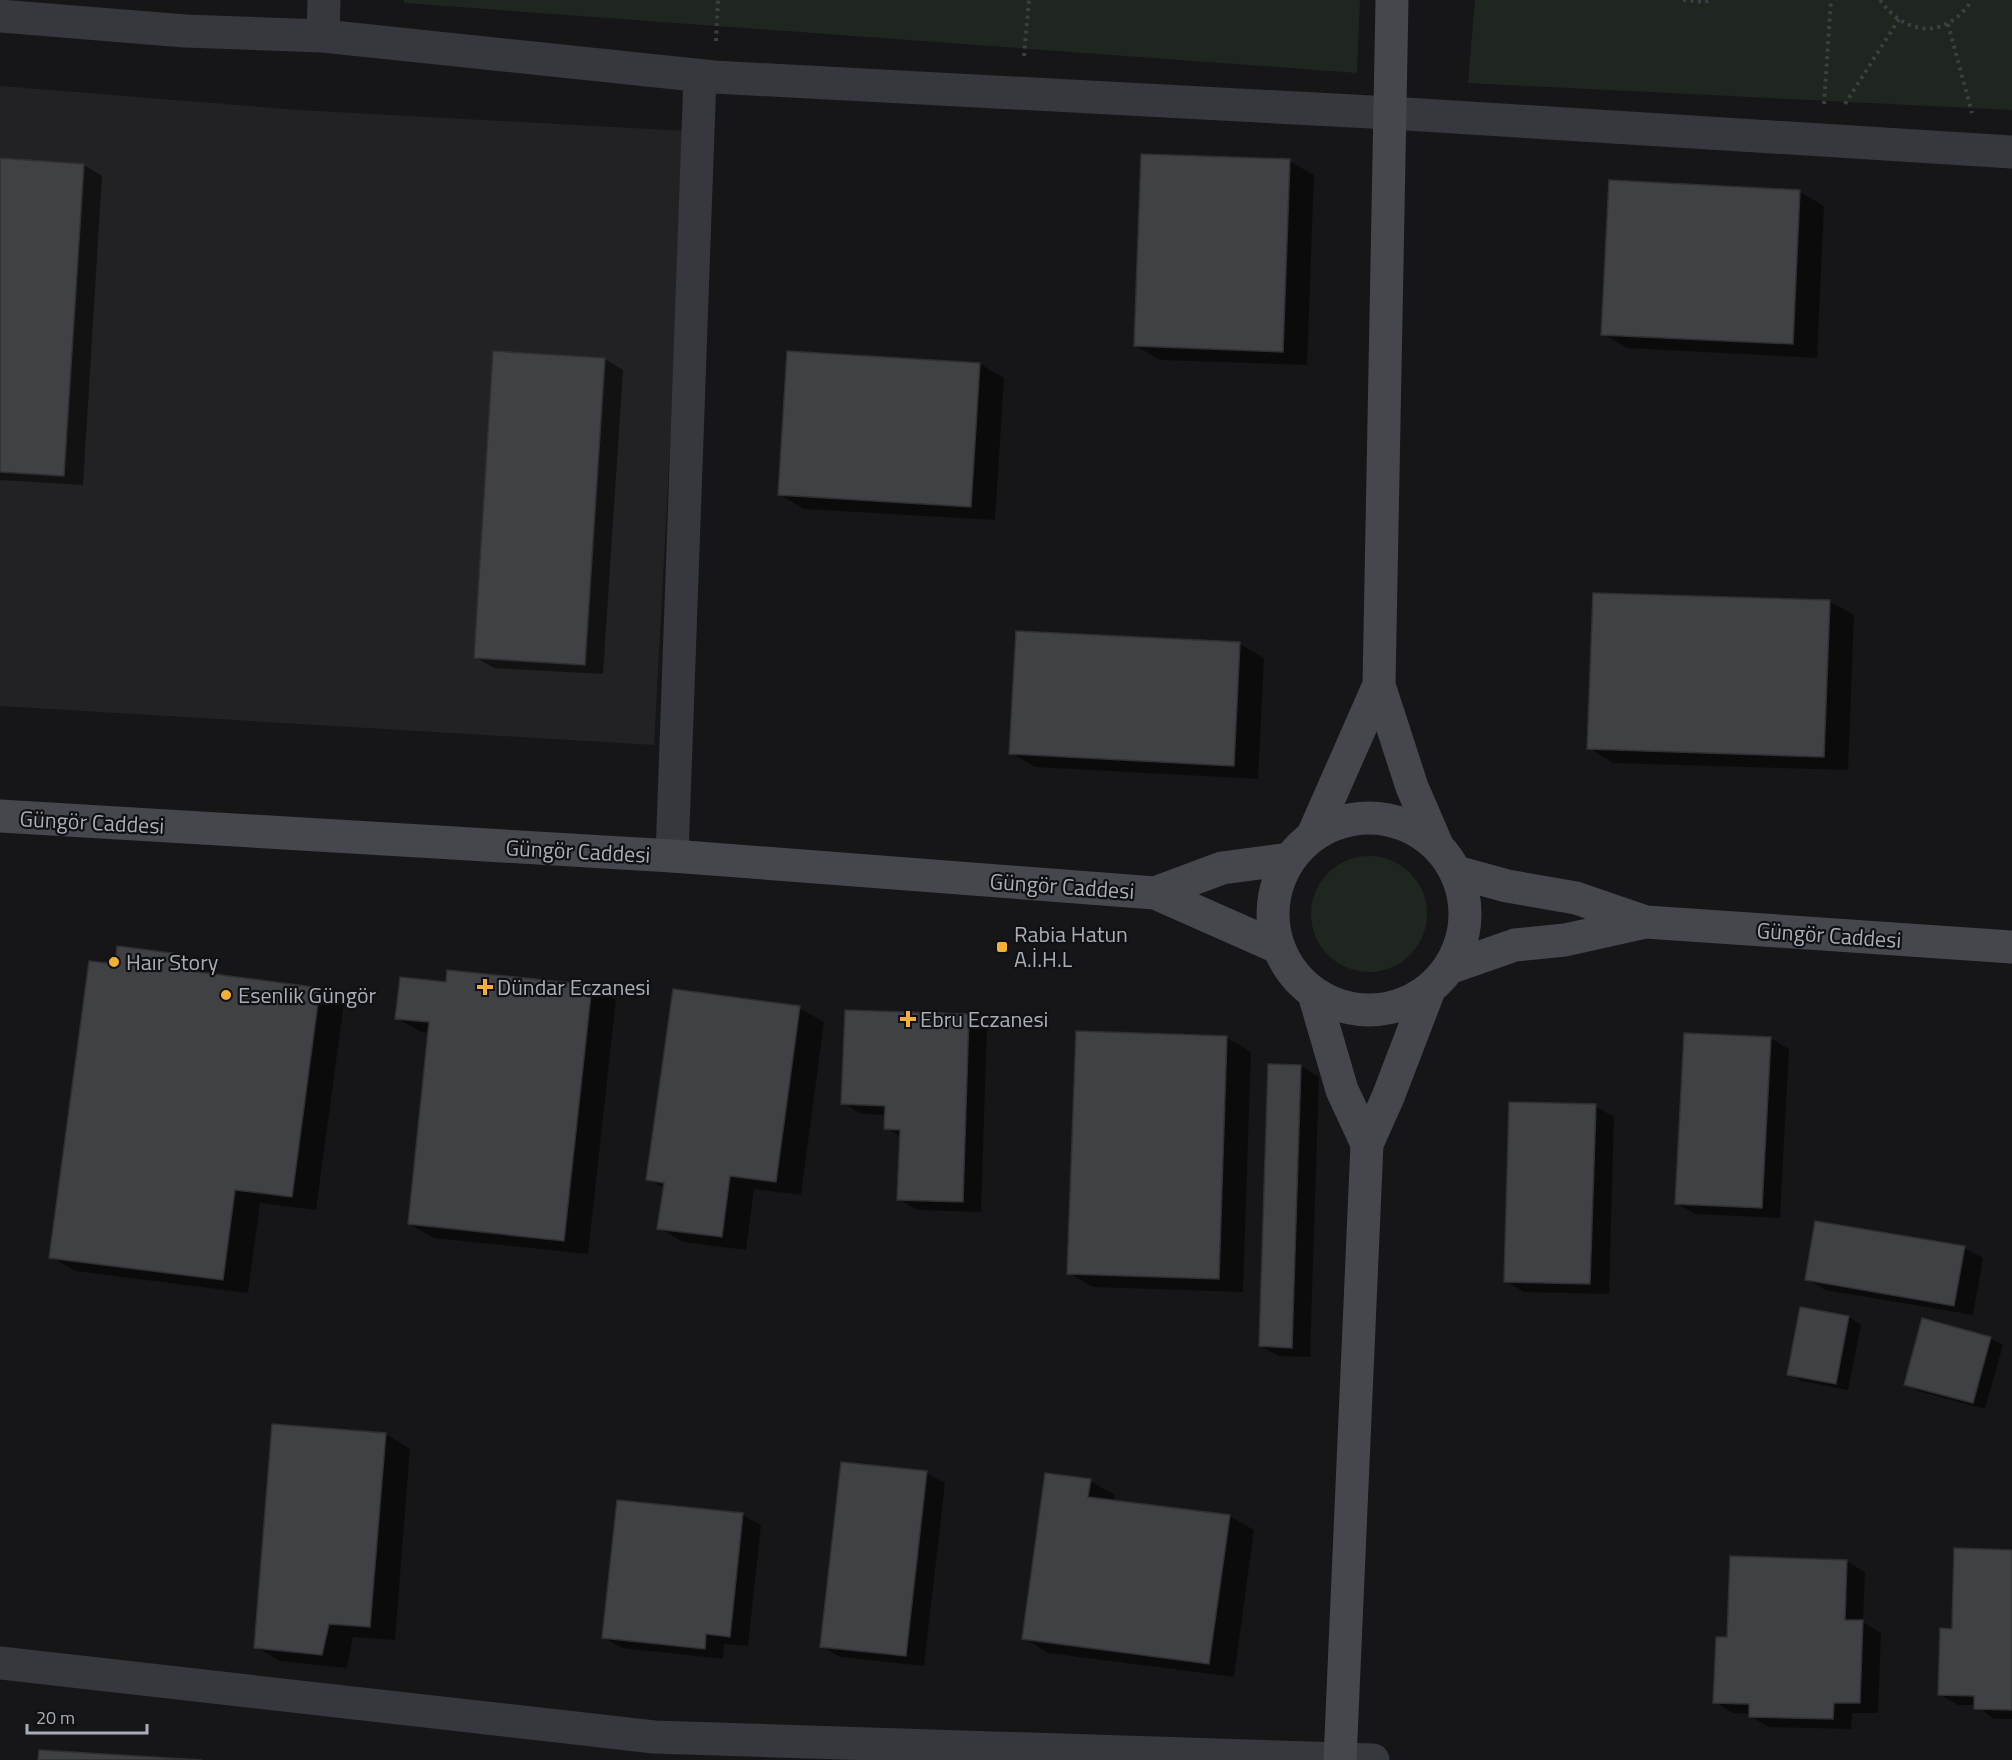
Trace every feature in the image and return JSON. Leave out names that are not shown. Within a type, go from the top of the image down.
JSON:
[{"type":"main road","points":[[1340,1759],[1366,1144],[1439,979],[1463,937],[1465,904],[1456,872],[1437,845],[1412,787],[1379,685],[1392,0]]},
{"type":"main road","points":[[1313,835],[1379,685]]},
{"type":"main road","name":"Güngör Caddesi","points":[[0,816],[672,856],[1155,893]]},
{"type":"main road","points":[[1437,845],[1409,826],[1377,818],[1343,821],[1313,835],[1289,859],[1276,886],[1272,917],[1277,947],[1292,973],[1314,994],[1341,1007],[1372,1011],[1402,1005],[1439,979],[1515,945],[1565,940],[1646,922]]},
{"type":"main road","points":[[1155,893],[1222,868],[1289,859]]},
{"type":"main road","points":[[1456,872],[1507,886],[1576,898],[1646,922]]},
{"type":"main road","points":[[1155,893],[1277,947]]},
{"type":"main road","name":"Güngör Caddesi","points":[[1646,922],[2012,947]]},
{"type":"main road","points":[[1314,994],[1342,1090],[1366,1144]]},
{"type":"street","points":[[323,36],[324,0]]},
{"type":"street","points":[[0,16],[185,31],[323,36],[700,76],[1390,113],[1997,151]]},
{"type":"street","points":[[672,856],[700,76]]},
{"type":"street","points":[[0,1663],[654,1748],[1373,1760]]},
{"type":"path","points":[[1021,93],[1029,0]]},
{"type":"path","points":[[1683,0],[1704,2],[1710,0]]},
{"type":"path","points":[[1822,140],[1831,0]]},
{"type":"path","points":[[1880,0],[1899,19],[1917,29],[1943,27],[1965,11],[1972,0]]},
{"type":"path","points":[[1822,140],[1899,19]]},
{"type":"path","points":[[1948,24],[1997,151]]},
{"type":"shaded area","points":[[404,0],[1360,0],[1357,73],[404,3]]},
{"type":"shaded area","points":[[1475,0],[2012,0],[2012,110],[1468,83]]},
{"type":"shaded area","points":[[0,86],[299,110],[687,131],[654,745],[0,706]]},
{"type":"shaded area","points":[[1369,856],[1391,860],[1410,873],[1423,892],[1427,914],[1423,936],[1410,955],[1391,968],[1369,972],[1347,968],[1328,955],[1315,936],[1311,914],[1315,892],[1328,873],[1347,860]]},
{"type":"building","points":[[1141,154],[1290,159],[1283,352],[1134,346]]},
{"type":"building","points":[[0,158],[84,164],[64,476],[0,472]]},
{"type":"building","points":[[1609,180],[1800,190],[1793,344],[1601,335]]},
{"type":"building","points":[[493,351],[605,358],[585,665],[474,658]]},
{"type":"building","points":[[787,351],[980,363],[971,507],[778,495]]},
{"type":"building","points":[[1593,593],[1830,600],[1824,757],[1587,749]]},
{"type":"building","points":[[1016,631],[1240,642],[1234,766],[1009,754]]},
{"type":"building","points":[[117,946],[179,954],[176,969],[320,988],[292,1197],[235,1190],[223,1280],[49,1258],[89,961],[115,964]]},
{"type":"building","points":[[447,970],[592,985],[564,1241],[408,1224],[429,1022],[395,1019],[400,977],[446,982]]},
{"type":"building","points":[[673,989],[800,1006],[776,1182],[730,1176],[722,1237],[657,1229],[664,1183],[646,1180]]},
{"type":"building","points":[[845,1010],[969,1014],[963,1202],[897,1200],[900,1130],[884,1129],[885,1106],[841,1104]]},
{"type":"building","points":[[1076,1031],[1227,1036],[1219,1279],[1067,1274]]},
{"type":"building","points":[[1684,1033],[1771,1037],[1762,1208],[1675,1204]]},
{"type":"building","points":[[1268,1064],[1301,1065],[1292,1348],[1259,1346]]},
{"type":"building","points":[[1509,1102],[1596,1104],[1590,1284],[1504,1282]]},
{"type":"building","points":[[1815,1221],[1965,1246],[1954,1306],[1805,1280]]},
{"type":"building","points":[[1800,1307],[1849,1316],[1836,1384],[1787,1375]]},
{"type":"building","points":[[1922,1318],[1991,1337],[1973,1403],[1904,1385]]},
{"type":"building","points":[[272,1424],[386,1433],[370,1627],[329,1624],[322,1655],[254,1648]]},
{"type":"building","points":[[841,1462],[927,1471],[906,1656],[820,1647]]},
{"type":"building","points":[[1045,1473],[1091,1479],[1088,1497],[1230,1515],[1209,1664],[1022,1639]]},
{"type":"building","points":[[617,1500],[743,1513],[730,1637],[706,1634],[705,1649],[602,1638]]},
{"type":"building","points":[[1954,1548],[2012,1550],[2012,1710],[1974,1709],[1974,1696],[1938,1695],[1940,1628],[1952,1629]]},
{"type":"building","points":[[1730,1556],[1847,1560],[1845,1620],[1863,1620],[1860,1703],[1834,1703],[1833,1719],[1749,1717],[1749,1704],[1713,1703],[1716,1637],[1727,1637]]},
{"type":"building","points":[[39,1750],[202,1760],[38,1760]]},
{"type":"place","name":"Rabia Hatun A.İ.H.L","points":[[1002,947]]},
{"type":"place","name":"Haır Story","points":[[114,962]]},
{"type":"place","name":"Dündar Eczanesi","points":[[485,987]]},
{"type":"place","name":"Esenlik Güngör","points":[[226,995]]},
{"type":"place","name":"Ebru Eczanesi","points":[[908,1019]]}]
